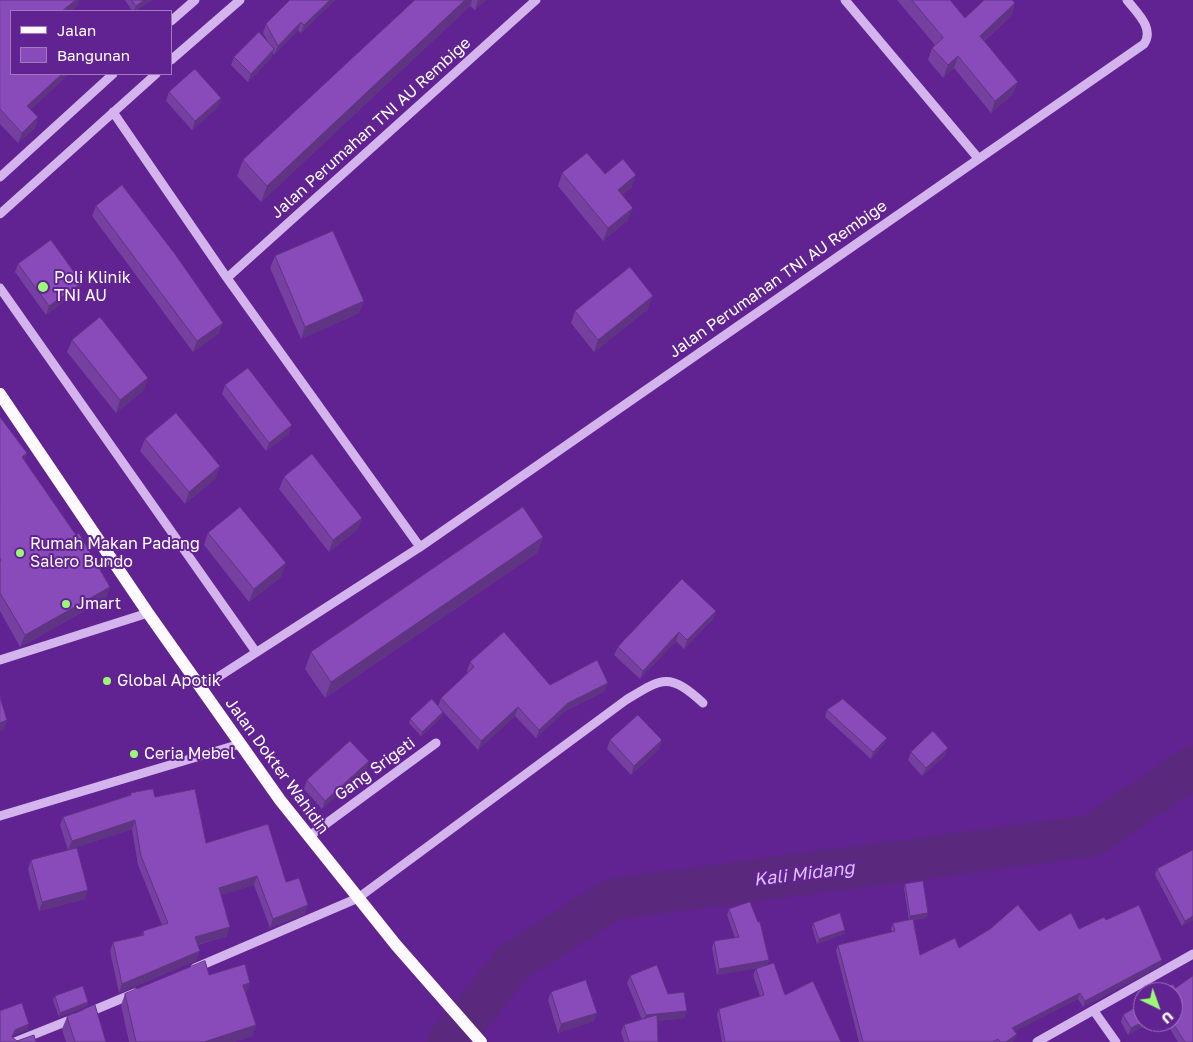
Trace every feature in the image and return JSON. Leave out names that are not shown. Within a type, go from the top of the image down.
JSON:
[{"type":"main road","name":"Jalan Dokter Wahidin","points":[[0,394],[148,613],[308,837],[396,944],[481,1042]]},
{"type":"street","points":[[172,20],[195,0]]},
{"type":"street","points":[[172,59],[240,0]]},
{"type":"street","name":"Jalan Perumahan TNI AU Rembige","points":[[227,278],[536,0]]},
{"type":"street","points":[[845,0],[978,158]]},
{"type":"street","name":"Jalan Perumahan TNI AU Rembige","points":[[201,688],[420,547],[1144,44],[1148,33],[1142,18],[1127,0]]},
{"type":"street","points":[[0,177],[112,75]]},
{"type":"street","points":[[0,214],[155,75]]},
{"type":"street","points":[[112,112],[227,278],[420,547]]},
{"type":"street","points":[[0,288],[256,652]]},
{"type":"street","points":[[0,660],[148,613]]},
{"type":"street","points":[[189,971],[358,898],[626,700],[657,682],[674,683],[686,687],[704,703]]},
{"type":"street","name":"Gang Srigeti","points":[[308,837],[436,743]]},
{"type":"street","points":[[0,816],[240,744]]},
{"type":"street","points":[[1037,1042],[1193,954]]},
{"type":"street","points":[[14,1042],[144,990]]},
{"type":"street","points":[[1094,1011],[1116,1042]]},
{"type":"building","points":[[0,0],[76,0],[63,10],[10,10],[10,75],[61,75],[27,106],[38,117],[22,133],[0,109]]},
{"type":"building","points":[[132,0],[144,0],[136,6]]},
{"type":"building","points":[[290,0],[330,0],[304,25],[301,22],[278,46],[266,24]]},
{"type":"building","points":[[415,0],[465,0],[267,186],[243,160]]},
{"type":"building","points":[[912,0],[950,0],[965,18],[984,0],[1012,0],[1015,3],[980,36],[1018,82],[995,101],[958,56],[948,65],[932,48],[943,38]]},
{"type":"building","points":[[259,32],[274,49],[251,74],[234,57]]},
{"type":"building","points":[[195,69],[221,98],[195,121],[169,92]]},
{"type":"building","points":[[587,153],[605,174],[623,159],[636,175],[618,190],[633,208],[608,228],[562,173]]},
{"type":"building","points":[[122,185],[175,254],[223,323],[197,341],[96,206]]},
{"type":"building","points":[[333,231],[364,301],[305,327],[275,256]]},
{"type":"building","points":[[51,240],[82,283],[49,306],[18,264]]},
{"type":"building","points":[[630,267],[653,296],[598,340],[575,311]]},
{"type":"building","points":[[100,317],[148,378],[120,400],[72,340]]},
{"type":"building","points":[[248,368],[292,425],[269,443],[225,385]]},
{"type":"building","points":[[176,413],[220,466],[189,492],[145,439]]},
{"type":"building","points":[[0,417],[27,453],[22,457],[76,535],[79,533],[110,587],[25,635],[0,593]]},
{"type":"building","points":[[312,454],[362,518],[333,540],[284,477]]},
{"type":"building","points":[[240,507],[286,563],[254,589],[208,533]]},
{"type":"building","points":[[523,507],[543,537],[331,682],[311,652]]},
{"type":"building","points":[[682,579],[716,611],[687,640],[679,632],[643,671],[618,647]]},
{"type":"building","points":[[504,632],[550,685],[597,660],[608,683],[568,703],[539,730],[518,707],[481,741],[441,698],[474,667],[470,662]]},
{"type":"building","points":[[0,697],[7,720],[0,723]]},
{"type":"building","points":[[432,699],[443,712],[422,732],[410,719]]},
{"type":"building","points":[[843,699],[887,738],[873,752],[827,710]]},
{"type":"building","points":[[638,715],[662,740],[634,766],[610,740]]},
{"type":"building","points":[[933,731],[948,748],[926,768],[911,752]]},
{"type":"building","points":[[350,741],[369,761],[325,801],[307,780]]},
{"type":"building","points":[[153,789],[155,797],[195,789],[206,843],[268,824],[286,882],[299,878],[308,905],[273,919],[257,876],[219,888],[230,927],[195,937],[200,951],[122,984],[113,942],[144,935],[143,931],[168,923],[141,856],[135,820],[72,841],[63,817],[131,795],[131,793]]},
{"type":"building","points":[[77,848],[88,890],[42,902],[31,860]]},
{"type":"building","points":[[1193,850],[1193,916],[1185,921],[1157,869]]},
{"type":"building","points":[[923,881],[928,913],[910,916],[905,884]]},
{"type":"building","points":[[750,902],[758,922],[760,922],[769,960],[719,969],[714,941],[739,937],[729,909]]},
{"type":"building","points":[[1018,905],[1039,931],[1071,913],[1079,929],[1104,917],[1106,920],[1139,905],[1162,960],[1085,1001],[1080,993],[1012,1028],[1017,1034],[1006,1042],[1000,1042],[998,1039],[992,1042],[863,1042],[838,945],[895,931],[893,923],[913,919],[920,955],[955,938],[959,948],[990,929]]},
{"type":"building","points":[[840,913],[845,930],[819,939],[813,923]]},
{"type":"building","points":[[205,961],[209,975],[245,964],[250,983],[243,985],[256,1025],[204,1042],[136,1042],[125,994]]},
{"type":"building","points":[[774,963],[785,995],[813,981],[841,1042],[725,1042],[719,1009],[764,995],[756,969]]},
{"type":"building","points":[[657,965],[668,994],[684,992],[687,1011],[646,1015],[630,976]]},
{"type":"building","points":[[1193,976],[1193,1042],[1185,1042],[1178,1032],[1183,1032],[1183,983]]},
{"type":"building","points":[[586,980],[597,1013],[561,1024],[551,992]]},
{"type":"building","points":[[83,986],[88,1002],[60,1013],[55,996]]},
{"type":"building","points":[[22,1003],[29,1024],[15,1030],[12,1037],[17,1041],[34,1035],[36,1042],[0,1042],[0,1011]]},
{"type":"building","points":[[95,1005],[106,1042],[75,1042],[67,1017]]},
{"type":"building","points":[[1133,1009],[1133,1027],[1131,1028],[1123,1015]]},
{"type":"building","points":[[657,1015],[658,1042],[629,1042],[624,1025]]},
{"type":"waterway","name":"Kali Midang","points":[[448,1042],[514,962],[613,899],[1091,836],[1193,767]]},
{"type":"place","name":"Poli Klinik TNI AU","points":[[43,287]]},
{"type":"place","name":"Rumah Makan Padang Salero Bundo","points":[[20,553]]},
{"type":"place","name":"Jmart","points":[[66,604]]},
{"type":"place","name":"Global Apotik","points":[[107,681]]},
{"type":"place","name":"Ceria Mebel","points":[[134,754]]}]
